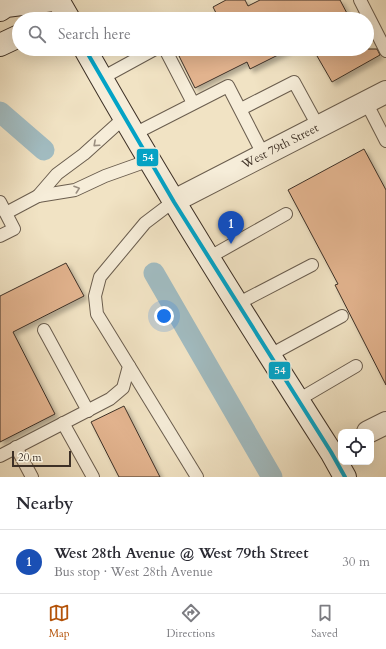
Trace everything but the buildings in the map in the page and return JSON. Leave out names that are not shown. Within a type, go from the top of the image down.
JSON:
[{"type":"main road","points":[[0,10],[6,6],[52,0]]},
{"type":"main road","points":[[44,12],[57,0],[65,12]]},
{"type":"main road","points":[[0,45],[12,39]]},
{"type":"main road","points":[[89,56],[208,258],[298,400],[336,449],[345,477]]},
{"type":"main road","name":"West 79th Street","points":[[174,201],[386,92]]},
{"type":"main road","points":[[373,429],[386,422]]},
{"type":"lane","points":[[360,0],[366,12]]},
{"type":"lane","points":[[374,27],[386,51]]},
{"type":"lane","points":[[102,78],[142,56]]},
{"type":"lane","points":[[169,56],[193,103]]},
{"type":"lane","points":[[240,109],[294,82],[318,126]]},
{"type":"lane","points":[[38,196],[57,174],[84,154],[129,125],[193,103],[228,86],[263,154]]},
{"type":"lane","points":[[366,102],[386,141]]},
{"type":"lane","points":[[6,213],[38,196],[75,190],[105,176],[150,160]]},
{"type":"lane","points":[[174,201],[145,223],[100,277],[95,296],[97,314],[198,477]]},
{"type":"lane","points":[[0,202],[14,229],[0,236]]},
{"type":"lane","points":[[208,258],[286,214]]},
{"type":"lane","points":[[237,304],[312,265]]},
{"type":"lane","points":[[270,355],[342,316]]},
{"type":"lane","points":[[44,330],[88,411]]},
{"type":"lane","points":[[0,456],[110,399],[123,388],[129,366]]},
{"type":"lane","points":[[298,400],[356,366]]},
{"type":"lane","points":[[63,423],[93,477]]},
{"type":"lane","points":[[16,447],[32,477]]},
{"type":"waterway","points":[[0,112],[44,150]]},
{"type":"waterway","points":[[154,273],[272,477]]},
{"type":"transit line","name":"54","points":[[89,56],[174,202],[331,452],[345,477]]},
{"type":"place","name":"West 28th Avenue @ West 79th Street","points":[[231,244]]}]
